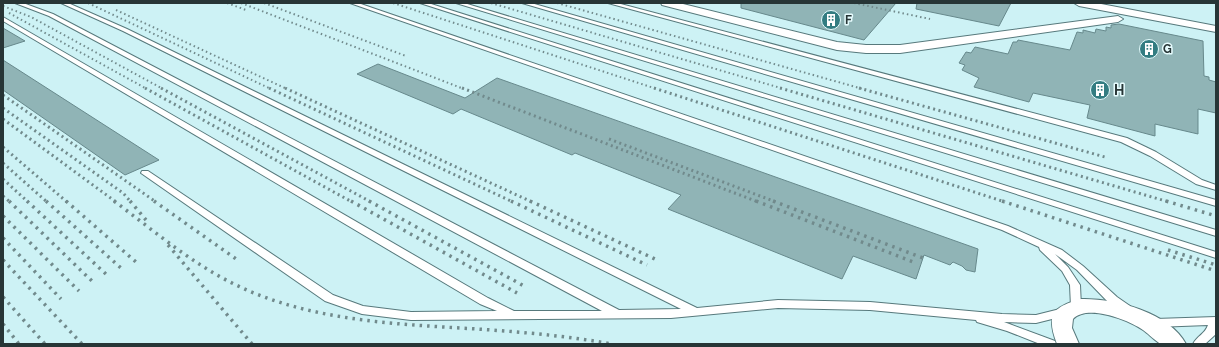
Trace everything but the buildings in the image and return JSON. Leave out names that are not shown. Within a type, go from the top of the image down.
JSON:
[{"type":"street","points":[[666,3],[837,46],[866,49],[900,49],[1121,15]]},
{"type":"street","points":[[1078,3],[1121,15],[1152,17],[1214,29]]},
{"type":"street","points":[[1068,344],[1062,333],[1061,321],[1071,309],[1103,306],[1143,320],[1175,344]]},
{"type":"lane","points":[[18,3],[51,15],[617,314]]},
{"type":"lane","points":[[64,3],[125,30],[696,312]]},
{"type":"lane","points":[[353,3],[1006,228],[1038,244],[1059,252],[1080,268],[1113,300],[1143,320],[1215,321],[1210,333],[1198,344]]},
{"type":"lane","points":[[423,3],[1216,255]]},
{"type":"lane","points":[[459,3],[1216,233]]},
{"type":"lane","points":[[525,3],[1216,203]]},
{"type":"lane","points":[[611,3],[1124,140],[1153,154],[1199,182],[1216,188]]},
{"type":"lane","points":[[3,19],[477,297],[512,314]]},
{"type":"lane","points":[[145,173],[329,298],[362,310],[410,316],[512,314],[671,314],[778,304],[870,306],[1036,319],[1071,309],[1076,285],[1064,269],[1038,244]]},
{"type":"lane","points":[[965,314],[1010,328],[1051,344]]},
{"type":"railway","points":[[88,3],[271,89]]},
{"type":"railway","points":[[227,3],[246,10]]},
{"type":"railway","points":[[241,3],[464,89]]},
{"type":"railway","points":[[264,3],[406,56]]},
{"type":"railway","points":[[393,3],[657,89]]},
{"type":"railway","points":[[491,3],[784,89]]},
{"type":"railway","points":[[557,3],[863,89]]},
{"type":"railway","points":[[854,3],[930,19]]},
{"type":"railway","points":[[3,6],[31,17],[163,89]]},
{"type":"railway","points":[[116,10],[287,89]]},
{"type":"railway","points":[[9,13],[147,89]]},
{"type":"railway","points":[[145,88],[352,202]]},
{"type":"railway","points":[[161,88],[371,202]]},
{"type":"railway","points":[[269,88],[513,202]]},
{"type":"railway","points":[[285,88],[532,202]]},
{"type":"railway","points":[[462,88],[758,202]]},
{"type":"railway","points":[[654,88],[1005,202]]},
{"type":"railway","points":[[780,88],[1169,202]]},
{"type":"railway","points":[[859,88],[1105,157]]},
{"type":"railway","points":[[3,95],[156,202]]},
{"type":"railway","points":[[3,108],[123,193],[131,202]]},
{"type":"railway","points":[[3,119],[116,202]]},
{"type":"railway","points":[[609,139],[776,202]]},
{"type":"railway","points":[[3,147],[67,202]]},
{"type":"railway","points":[[3,163],[47,202]]},
{"type":"railway","points":[[3,179],[28,202]]},
{"type":"railway","points":[[3,196],[10,202]]},
{"type":"railway","points":[[9,201],[94,283]]},
{"type":"railway","points":[[27,201],[108,276]]},
{"type":"railway","points":[[46,201],[121,268]]},
{"type":"railway","points":[[66,201],[136,262]]},
{"type":"railway","points":[[114,201],[172,246],[218,276],[263,296],[292,306],[322,313],[383,322],[528,333],[612,344]]},
{"type":"railway","points":[[130,201],[146,220]]},
{"type":"railway","points":[[154,201],[239,261]]},
{"type":"railway","points":[[351,201],[517,293]]},
{"type":"railway","points":[[369,201],[524,286]]},
{"type":"railway","points":[[511,201],[647,265]]},
{"type":"railway","points":[[530,201],[655,259]]},
{"type":"railway","points":[[756,201],[916,263]]},
{"type":"railway","points":[[773,201],[923,258]]},
{"type":"railway","points":[[1002,201],[1216,271]]},
{"type":"railway","points":[[1166,201],[1216,216]]},
{"type":"railway","points":[[3,216],[79,291]]},
{"type":"railway","points":[[3,238],[61,299]]},
{"type":"railway","points":[[168,245],[252,344]]},
{"type":"railway","points":[[1168,250],[1216,265]]},
{"type":"railway","points":[[3,260],[82,344]]},
{"type":"railway","points":[[3,297],[45,344]]},
{"type":"railway","points":[[3,324],[19,344]]},
{"type":"place","name":"F","points":[[831,20]]},
{"type":"place","name":"G","points":[[1149,49]]},
{"type":"place","name":"H","points":[[1100,90]]}]
